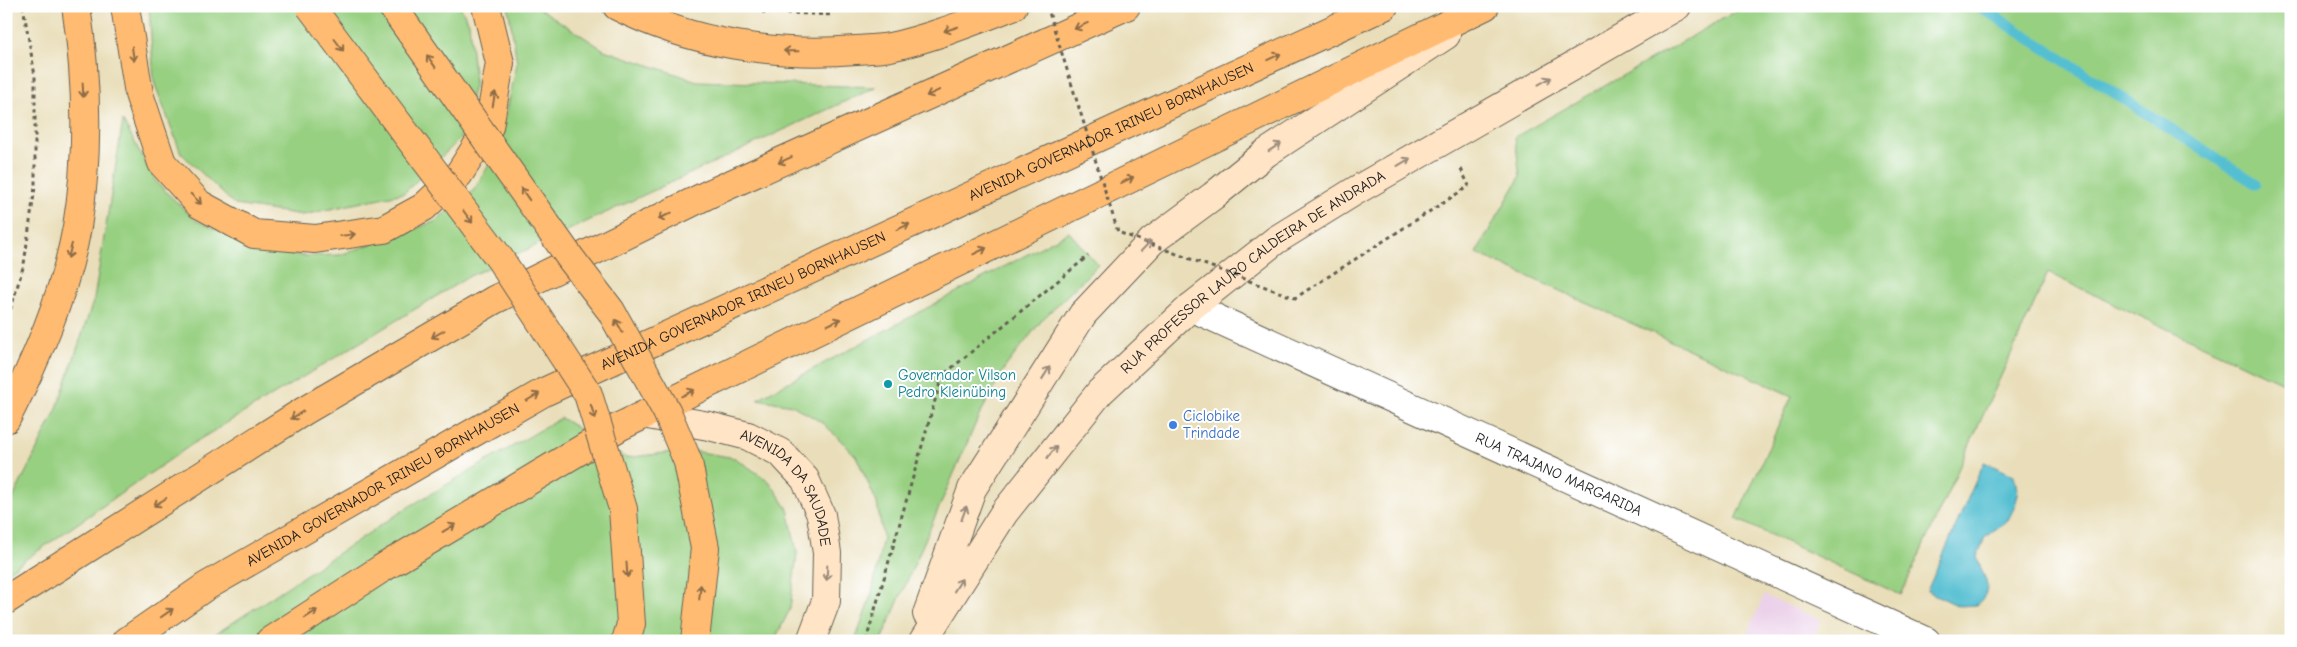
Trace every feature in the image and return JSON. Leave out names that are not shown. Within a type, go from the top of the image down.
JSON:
[{"type":"main road","points":[[6,420],[25,382],[56,306],[76,227],[85,138],[80,34],[76,6]]},
{"type":"main road","points":[[126,6],[138,94],[162,163],[199,204],[254,234],[314,239],[384,229],[424,207],[459,174],[490,127],[500,63],[486,6]]},
{"type":"main road","points":[[310,6],[500,259],[588,394],[623,510],[631,624],[626,641]]},
{"type":"main road","points":[[392,6],[571,259],[611,310],[667,412],[688,462],[705,548],[695,641]]},
{"type":"main road","points":[[617,6],[644,20],[710,40],[770,50],[835,52],[890,47],[953,29],[1013,6]]},
{"type":"main road","points":[[6,600],[304,411],[494,300],[708,194],[1126,6]]},
{"type":"main road","name":"AVENIDA GOVERNADOR IRINEU BORNHAUSEN","points":[[127,641],[205,587],[544,392],[1384,6]]},
{"type":"main road","points":[[270,641],[381,569],[644,414],[1485,6]]},
{"type":"main road","points":[[917,641],[972,489],[1083,314],[1152,240],[1213,196],[1266,153],[1490,6]]},
{"type":"main road","name":"RUA PROFESSOR LAURO CALDEIRA DE ANDRADA","points":[[923,641],[1004,512],[1100,392],[1191,307],[1276,240],[1355,191],[1677,6]]},
{"type":"main road","name":"AVENIDA DA SAUDADE","points":[[644,414],[709,426],[748,436],[781,453],[805,479],[820,515],[827,553],[826,601],[811,641]]},
{"type":"street","name":"RUA TRAJANO MARGARIDA","points":[[1191,307],[1926,641]]},
{"type":"path","points":[[6,325],[24,264],[34,187],[35,76],[22,6]]},
{"type":"path","points":[[1047,6],[1118,232]]},
{"type":"path","points":[[761,12],[835,15]]},
{"type":"path","points":[[1118,232],[1295,298],[1469,186]]},
{"type":"path","points":[[1110,238],[1118,232]]},
{"type":"path","points":[[866,641],[942,376],[1095,250]]},
{"type":"shaded area","points":[[1764,595],[1821,620],[1812,641],[1744,641]]},
{"type":"green space","points":[[149,6],[460,6],[469,23],[475,82],[460,139],[404,193],[303,215],[235,205],[181,153],[154,82]]},
{"type":"green space","points":[[508,6],[536,6],[604,50],[697,81],[876,87],[470,276],[197,441],[6,573],[6,512],[56,411],[94,299],[123,121],[156,182],[195,220],[262,250],[304,256],[340,255],[434,222],[474,190],[499,148],[517,63]]},
{"type":"green space","points":[[1745,6],[2291,6],[2291,387],[2048,273],[1901,595],[1736,519],[1792,396],[1476,253],[1520,177],[1515,137]]},
{"type":"green space","points":[[1069,232],[1098,265],[1043,319],[1006,366],[978,418],[881,641],[855,641],[872,593],[883,537],[877,503],[856,456],[823,423],[792,405],[757,399]]},
{"type":"green space","points":[[561,418],[626,458],[688,450],[735,458],[769,481],[788,509],[797,553],[790,609],[774,641],[205,641],[410,506]]},
{"type":"water","points":[[1984,462],[2014,475],[2018,494],[2015,506],[2008,520],[1985,537],[1977,557],[1986,582],[1986,593],[1976,605],[1959,606],[1927,591]]},
{"type":"waterway","points":[[1979,6],[2255,183]]},
{"type":"place","name":"Governador Vilson Pedro Kleinübing","points":[[888,384]]},
{"type":"place","name":"Ciclobike Trindade","points":[[1173,425]]}]
